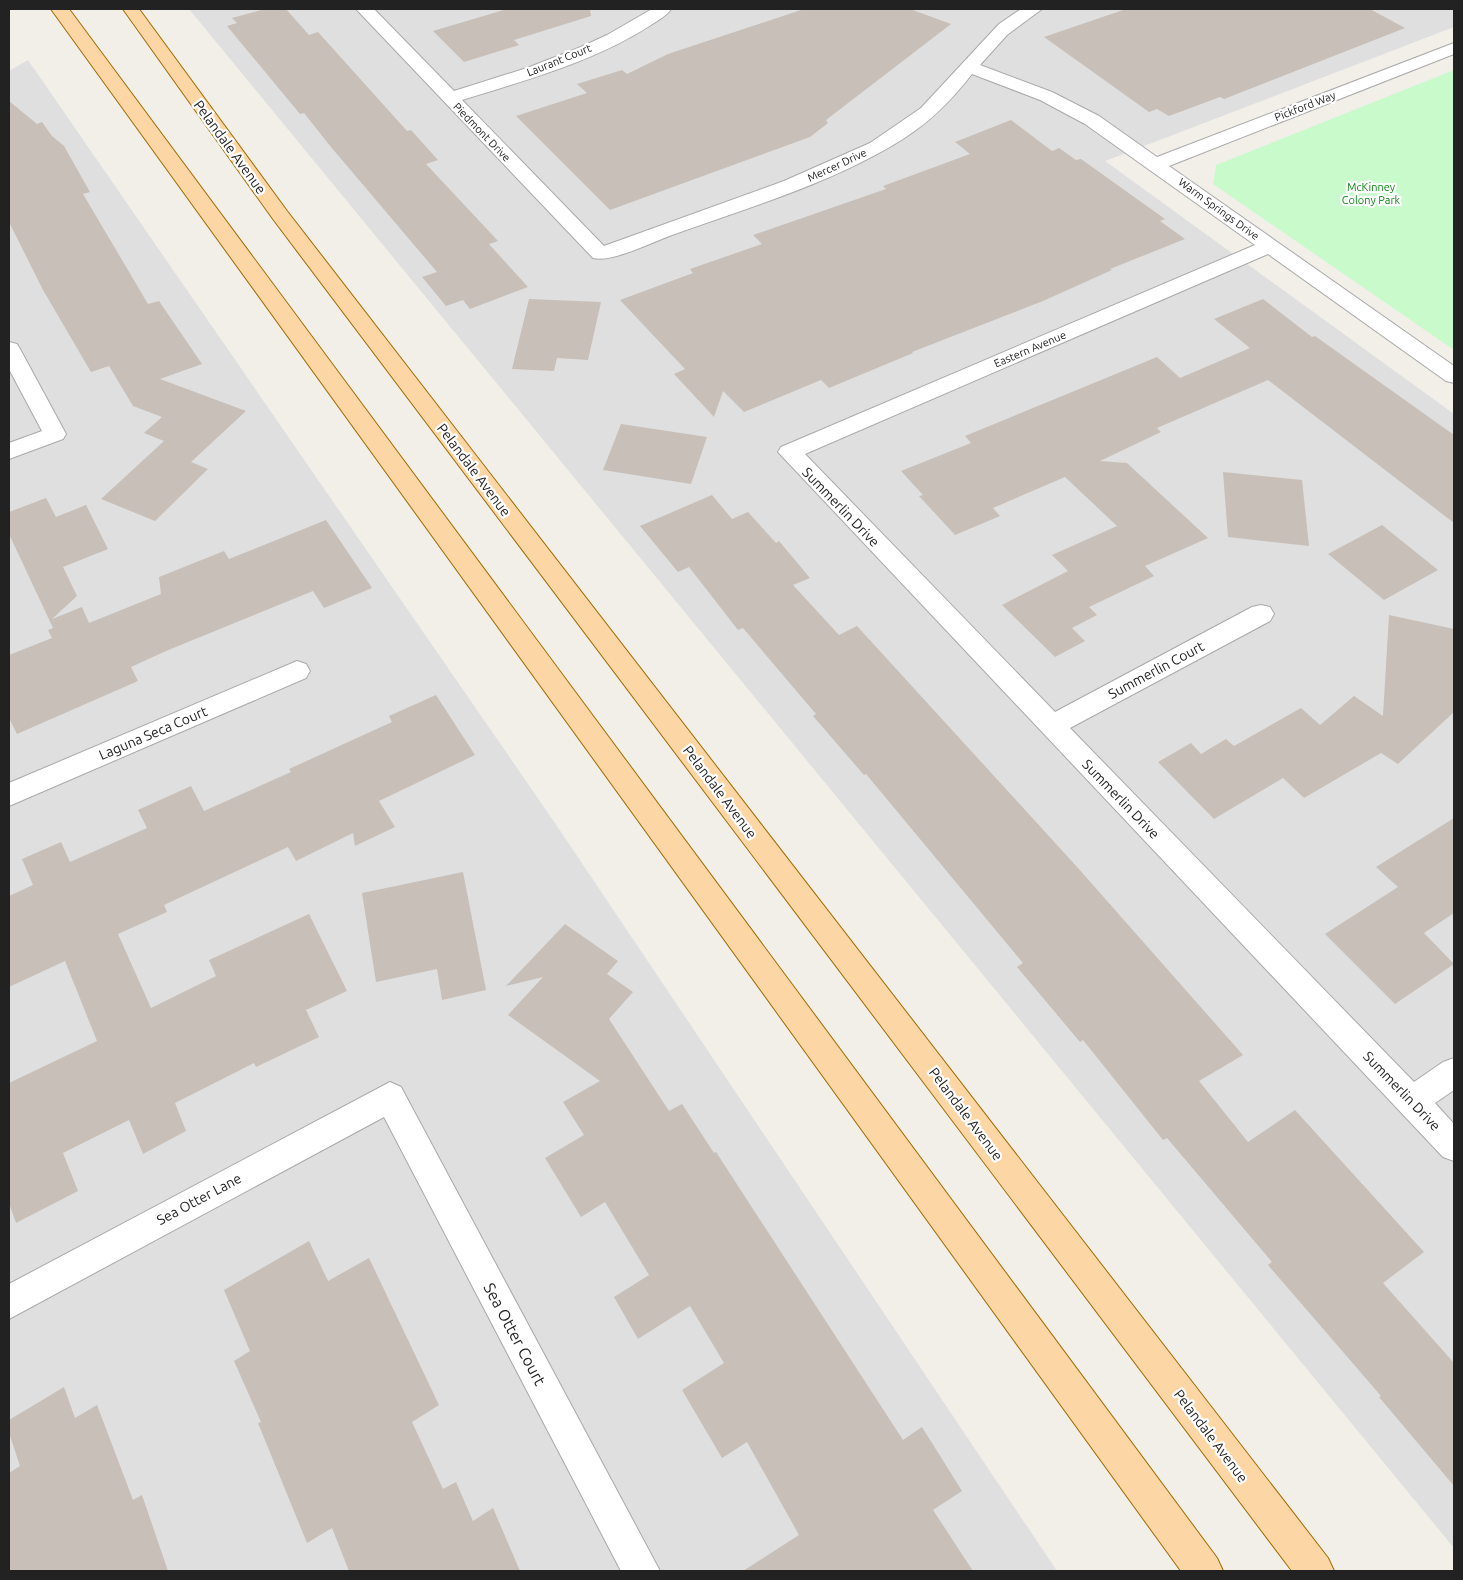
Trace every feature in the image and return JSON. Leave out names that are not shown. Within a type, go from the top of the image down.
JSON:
[{"type":"main road","points":[[60,9],[1204,1571]]},
{"type":"main road","name":"Pelandale Avenue","points":[[131,9],[292,231],[1315,1571]]},
{"type":"street","name":"Piedmont Drive","points":[[364,9],[600,254]]},
{"type":"street","name":"Laurant Court","points":[[450,98],[542,68],[586,51],[625,32],[663,9]]},
{"type":"street","name":"Mercer Drive","points":[[600,254],[841,166],[888,141],[918,120],[950,91],[992,40],[1018,18],[1033,9]]},
{"type":"street","name":"Pickford Way","points":[[1156,164],[1454,48]]},
{"type":"street","name":"Warm Springs Drive","points":[[970,67],[1046,96],[1092,120],[1454,376]]},
{"type":"street","name":"Eastern Avenue","points":[[789,452],[1270,246]]},
{"type":"street","points":[[9,349],[55,434],[9,451]]},
{"type":"street","name":"Summerlin Drive","points":[[789,452],[1454,1146]]},
{"type":"street","name":"Summerlin Court","points":[[1051,726],[1260,614]]},
{"type":"street","name":"Laguna Seca Court","points":[[9,795],[297,670]]},
{"type":"street","points":[[1412,1101],[1454,1072]]},
{"type":"street","name":"Sea Otter Lane","points":[[9,1302],[390,1097]]},
{"type":"street","name":"Sea Otter Court","points":[[390,1097],[640,1571]]},
{"type":"shaded area","points":[[189,9],[1454,9],[1454,27],[1105,161],[1454,414],[1454,1548]]},
{"type":"shaded area","points":[[28,60],[555,823],[1057,1571],[9,1571],[9,71]]},
{"type":"green space","name":"McKinney Colony Park","points":[[1454,70],[1454,350],[1213,184],[1216,165]]},
{"type":"building","points":[[265,9],[286,9],[309,35],[318,32],[407,131],[411,130],[438,160],[426,164],[498,241],[489,244],[528,287],[470,309],[463,300],[446,306],[422,277],[437,272],[304,113],[300,114],[227,26],[237,23],[232,18]]},
{"type":"building","points":[[507,9],[590,9],[591,16],[514,40],[519,45],[464,62],[433,31]]},
{"type":"building","points":[[804,9],[910,9],[951,24],[826,120],[828,123],[810,137],[610,210],[516,116],[587,93],[577,84],[622,70],[627,74],[668,54]]},
{"type":"building","points":[[1126,9],[1370,9],[1405,28],[1224,99],[1220,97],[1169,116],[1157,109],[1149,112],[1044,37]]},
{"type":"building","points":[[9,101],[37,124],[42,122],[52,136],[64,146],[90,192],[83,194],[148,304],[159,301],[202,364],[160,379],[246,411],[191,462],[208,469],[155,521],[101,499],[164,441],[144,433],[162,417],[133,406],[109,366],[91,372],[43,290],[9,222]]},
{"type":"building","points":[[1011,120],[1052,151],[1059,148],[1076,160],[1081,159],[1165,219],[1160,221],[1185,239],[1110,269],[1112,270],[1043,301],[912,352],[829,388],[821,380],[744,412],[723,391],[714,417],[674,374],[685,369],[620,300],[693,273],[690,269],[762,244],[753,235],[886,189],[883,186],[970,154],[955,142]]},
{"type":"building","points":[[529,299],[601,302],[588,360],[557,358],[554,371],[512,369]]},
{"type":"building","points":[[1263,299],[1312,337],[1315,336],[1454,435],[1454,523],[1268,380],[1157,428],[1161,432],[1100,461],[1127,463],[1208,538],[1145,566],[1154,576],[1089,607],[1097,615],[1072,628],[1085,641],[1055,657],[1002,605],[1068,571],[1052,555],[1117,526],[1065,477],[993,508],[1000,516],[955,535],[919,496],[923,495],[901,471],[971,443],[965,436],[1157,357],[1180,378],[1250,348],[1214,319]]},
{"type":"building","points":[[621,424],[707,437],[691,484],[603,470]]},
{"type":"building","points":[[1223,472],[1302,480],[1309,546],[1228,537]]},
{"type":"building","points":[[712,495],[732,519],[748,512],[776,543],[779,541],[810,578],[793,585],[839,635],[857,626],[1078,868],[1243,1055],[1199,1081],[1248,1142],[1295,1110],[1424,1252],[1383,1283],[1454,1363],[1454,1486],[1379,1397],[1381,1396],[1268,1265],[1272,1262],[1167,1138],[1163,1140],[1083,1040],[1080,1042],[1017,967],[1023,963],[866,774],[864,775],[813,716],[816,714],[743,628],[738,630],[689,567],[678,572],[640,526]]},
{"type":"building","points":[[46,498],[56,517],[86,505],[108,549],[63,567],[77,596],[52,619],[82,607],[89,623],[161,594],[159,577],[224,551],[229,559],[326,520],[372,588],[324,608],[313,591],[166,651],[131,667],[138,681],[17,734],[9,718],[9,655],[52,638],[48,630],[53,628],[9,534],[9,512]]},
{"type":"building","points":[[1382,525],[1438,570],[1384,600],[1328,554]]},
{"type":"building","points":[[1389,615],[1454,629],[1454,712],[1398,764],[1381,753],[1304,798],[1283,778],[1214,819],[1158,762],[1191,743],[1201,754],[1226,739],[1234,746],[1301,708],[1320,725],[1354,696],[1383,716]]},
{"type":"building","points":[[436,695],[475,755],[379,801],[395,827],[355,846],[353,833],[296,861],[288,847],[164,905],[167,912],[118,934],[151,1008],[216,976],[209,960],[309,914],[347,991],[306,1010],[319,1037],[256,1067],[254,1063],[175,1103],[186,1131],[143,1154],[129,1120],[63,1153],[78,1191],[16,1223],[9,1203],[9,1083],[97,1041],[65,961],[9,987],[9,896],[33,885],[22,859],[61,842],[70,862],[147,828],[138,810],[191,786],[204,811],[291,772],[289,769],[392,722],[389,716]]},
{"type":"building","points":[[1454,818],[1454,913],[1424,933],[1454,964],[1395,1004],[1325,934],[1398,887],[1376,867]]},
{"type":"building","points":[[463,872],[486,990],[442,1000],[437,969],[376,982],[362,893]]},
{"type":"building","points":[[565,924],[618,961],[607,974],[633,992],[609,1019],[669,1111],[682,1104],[714,1153],[716,1152],[903,1440],[922,1427],[962,1491],[933,1510],[973,1571],[743,1571],[799,1535],[747,1442],[722,1458],[682,1390],[724,1363],[690,1306],[638,1339],[614,1297],[649,1275],[605,1202],[581,1217],[545,1158],[584,1135],[563,1102],[600,1081],[508,1015],[543,977],[506,986]]},
{"type":"building","points":[[309,1241],[328,1281],[369,1258],[439,1405],[412,1422],[443,1489],[456,1482],[473,1521],[493,1508],[520,1571],[349,1571],[332,1528],[307,1543],[258,1423],[261,1422],[234,1361],[250,1351],[224,1290]]},
{"type":"building","points":[[64,1387],[75,1418],[97,1405],[133,1500],[142,1495],[168,1571],[9,1571],[9,1473],[20,1466],[9,1433],[9,1420]]}]
